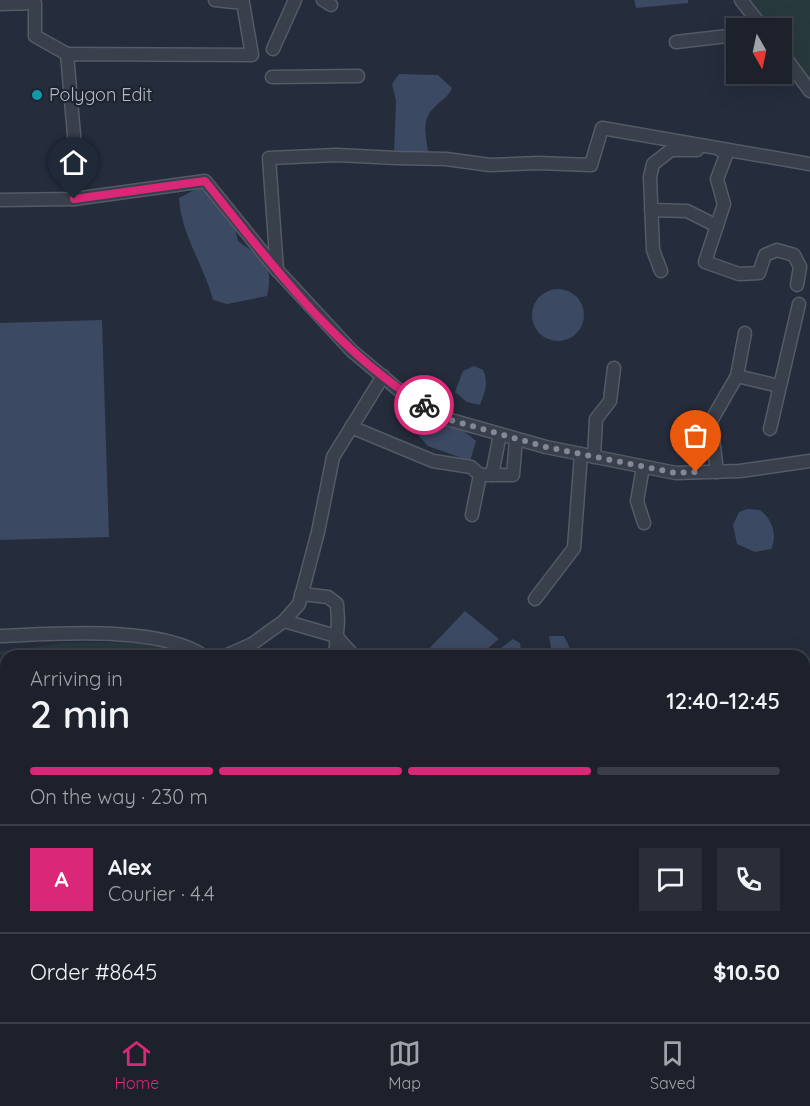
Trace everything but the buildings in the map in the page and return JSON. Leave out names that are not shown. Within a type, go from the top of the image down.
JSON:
[{"type":"street","points":[[0,4],[36,2],[35,36],[67,54],[252,55],[243,3],[216,0]]},
{"type":"street","points":[[273,49],[295,0]]},
{"type":"street","points":[[741,0],[755,18]]},
{"type":"street","points":[[676,42],[726,36]]},
{"type":"street","points":[[67,54],[74,135],[74,199]]},
{"type":"street","points":[[792,67],[810,91]]},
{"type":"street","points":[[272,77],[358,76]]},
{"type":"street","points":[[277,270],[269,158],[337,155],[446,159],[490,165],[538,163],[591,165],[602,128],[810,164]]},
{"type":"street","points":[[661,272],[653,250],[650,177],[653,164],[671,150],[728,150]]},
{"type":"street","points":[[728,150],[717,179],[724,204],[705,262],[739,274],[759,273],[765,255],[777,250],[794,255],[800,267],[797,285]]},
{"type":"street","points":[[0,200],[74,199],[205,181],[277,270],[352,351],[400,390],[447,419],[516,439],[676,473],[740,471],[810,461]]},
{"type":"street","points":[[651,210],[687,211],[717,226]]},
{"type":"street","points":[[770,429],[800,304]]},
{"type":"street","points":[[717,472],[711,421],[737,376],[745,333]]},
{"type":"street","points":[[594,457],[596,419],[610,400],[614,368]]},
{"type":"street","points":[[250,650],[252,644],[284,621],[299,604],[318,532],[333,457],[383,376]]},
{"type":"street","points":[[737,376],[779,386]]},
{"type":"street","points":[[351,427],[434,461],[471,467],[486,475],[513,476],[516,439]]},
{"type":"street","points":[[472,514],[500,434]]},
{"type":"street","points":[[535,599],[574,548],[581,454]]},
{"type":"street","points":[[643,467],[637,501],[644,523]]},
{"type":"street","points":[[301,594],[328,597],[337,604],[335,650]]},
{"type":"street","points":[[284,621],[336,636],[349,650]]},
{"type":"street","points":[[0,636],[93,632],[163,641],[191,650]]},
{"type":"shaded area","points":[[742,0],[810,0],[810,88],[792,64],[792,18],[756,18]]},
{"type":"shaded area","points":[[109,642],[159,646],[173,650],[41,649],[14,650],[63,643]]},
{"type":"water","points":[[634,0],[688,0],[688,3],[636,8]]},
{"type":"water","points":[[399,74],[438,75],[452,88],[450,93],[433,108],[427,119],[425,130],[428,151],[394,152],[396,101],[392,84]]},
{"type":"water","points":[[205,188],[235,228],[238,241],[265,262],[269,277],[267,296],[227,304],[213,300],[184,225],[179,198],[194,190]]},
{"type":"water","points":[[553,289],[563,289],[577,296],[584,315],[577,334],[563,341],[553,341],[543,337],[536,330],[532,320],[532,310],[536,300],[543,293]]},
{"type":"water","points":[[102,320],[109,537],[0,540],[0,323]]},
{"type":"water","points":[[474,366],[483,370],[486,379],[480,405],[467,402],[455,392],[463,371]]},
{"type":"water","points":[[434,422],[457,427],[476,441],[470,461],[428,446],[419,436],[423,428]]},
{"type":"water","points":[[747,509],[760,510],[768,518],[774,533],[771,549],[755,552],[737,544],[733,525],[739,512]]},
{"type":"water","points":[[465,611],[499,639],[486,650],[428,650]]},
{"type":"water","points":[[549,636],[564,636],[571,650],[551,650]]},
{"type":"water","points":[[513,639],[520,643],[521,650],[499,650]]},
{"type":"way so far","points":[[424,405],[447,419],[546,447],[676,473],[696,472]]},
{"type":"place","name":"Polygon Edit","points":[[37,95]]},
{"type":"route","points":[[74,199],[205,181],[277,270],[352,351],[400,390],[424,405]]}]
